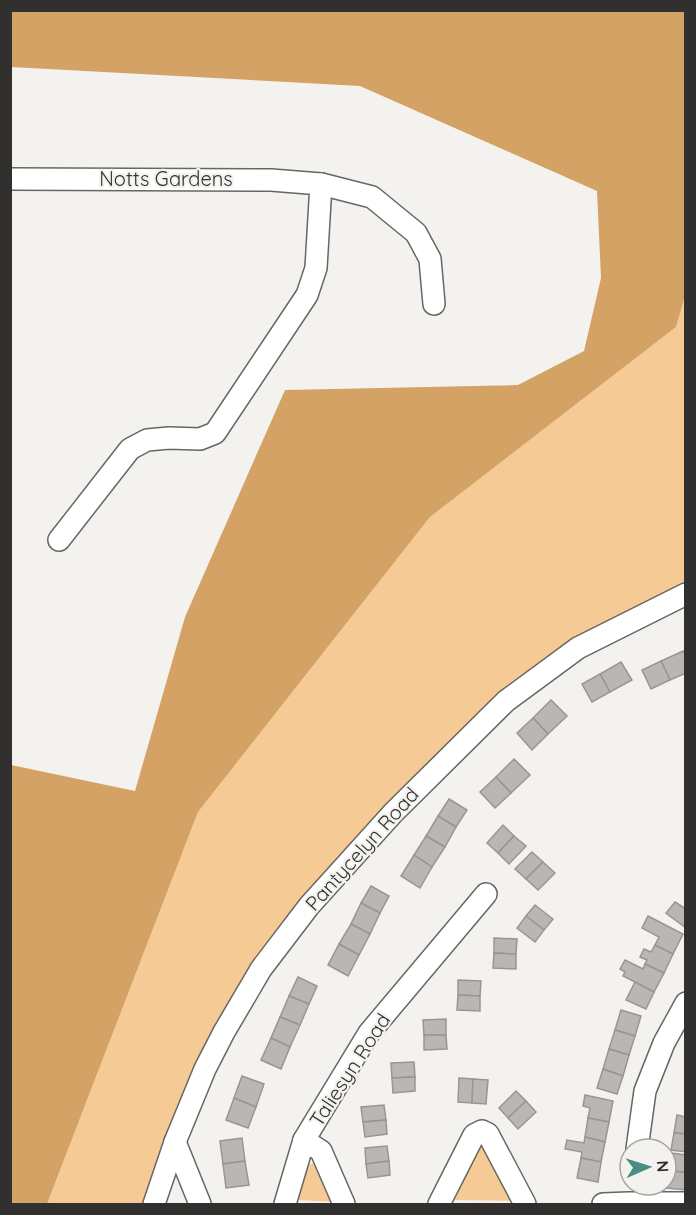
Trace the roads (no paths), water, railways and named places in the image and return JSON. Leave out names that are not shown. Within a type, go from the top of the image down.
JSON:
[{"type":"street","name":"Notts Gardens","points":[[10,179],[271,180],[321,184],[372,197],[416,233],[430,259],[434,304]]},
{"type":"street","points":[[59,540],[130,449],[147,440],[200,439],[215,433],[307,295],[316,268],[321,184]]},
{"type":"street","name":"Pantycelyn Road","points":[[153,1204],[205,1069],[224,1032],[261,969],[309,906],[393,813],[506,701],[578,648],[686,594]]},
{"type":"street","name":"Taliesyn Road","points":[[285,1204],[304,1140],[369,1033],[486,894]]},
{"type":"street","points":[[639,1137],[645,1091],[664,1042],[686,1003]]},
{"type":"street","points":[[439,1204],[474,1135],[482,1131],[488,1134],[525,1204]]},
{"type":"street","points":[[304,1140],[321,1151],[344,1204]]},
{"type":"street","points":[[175,1142],[200,1204]]},
{"type":"street","points":[[603,1204],[630,1197],[686,1203]]}]
